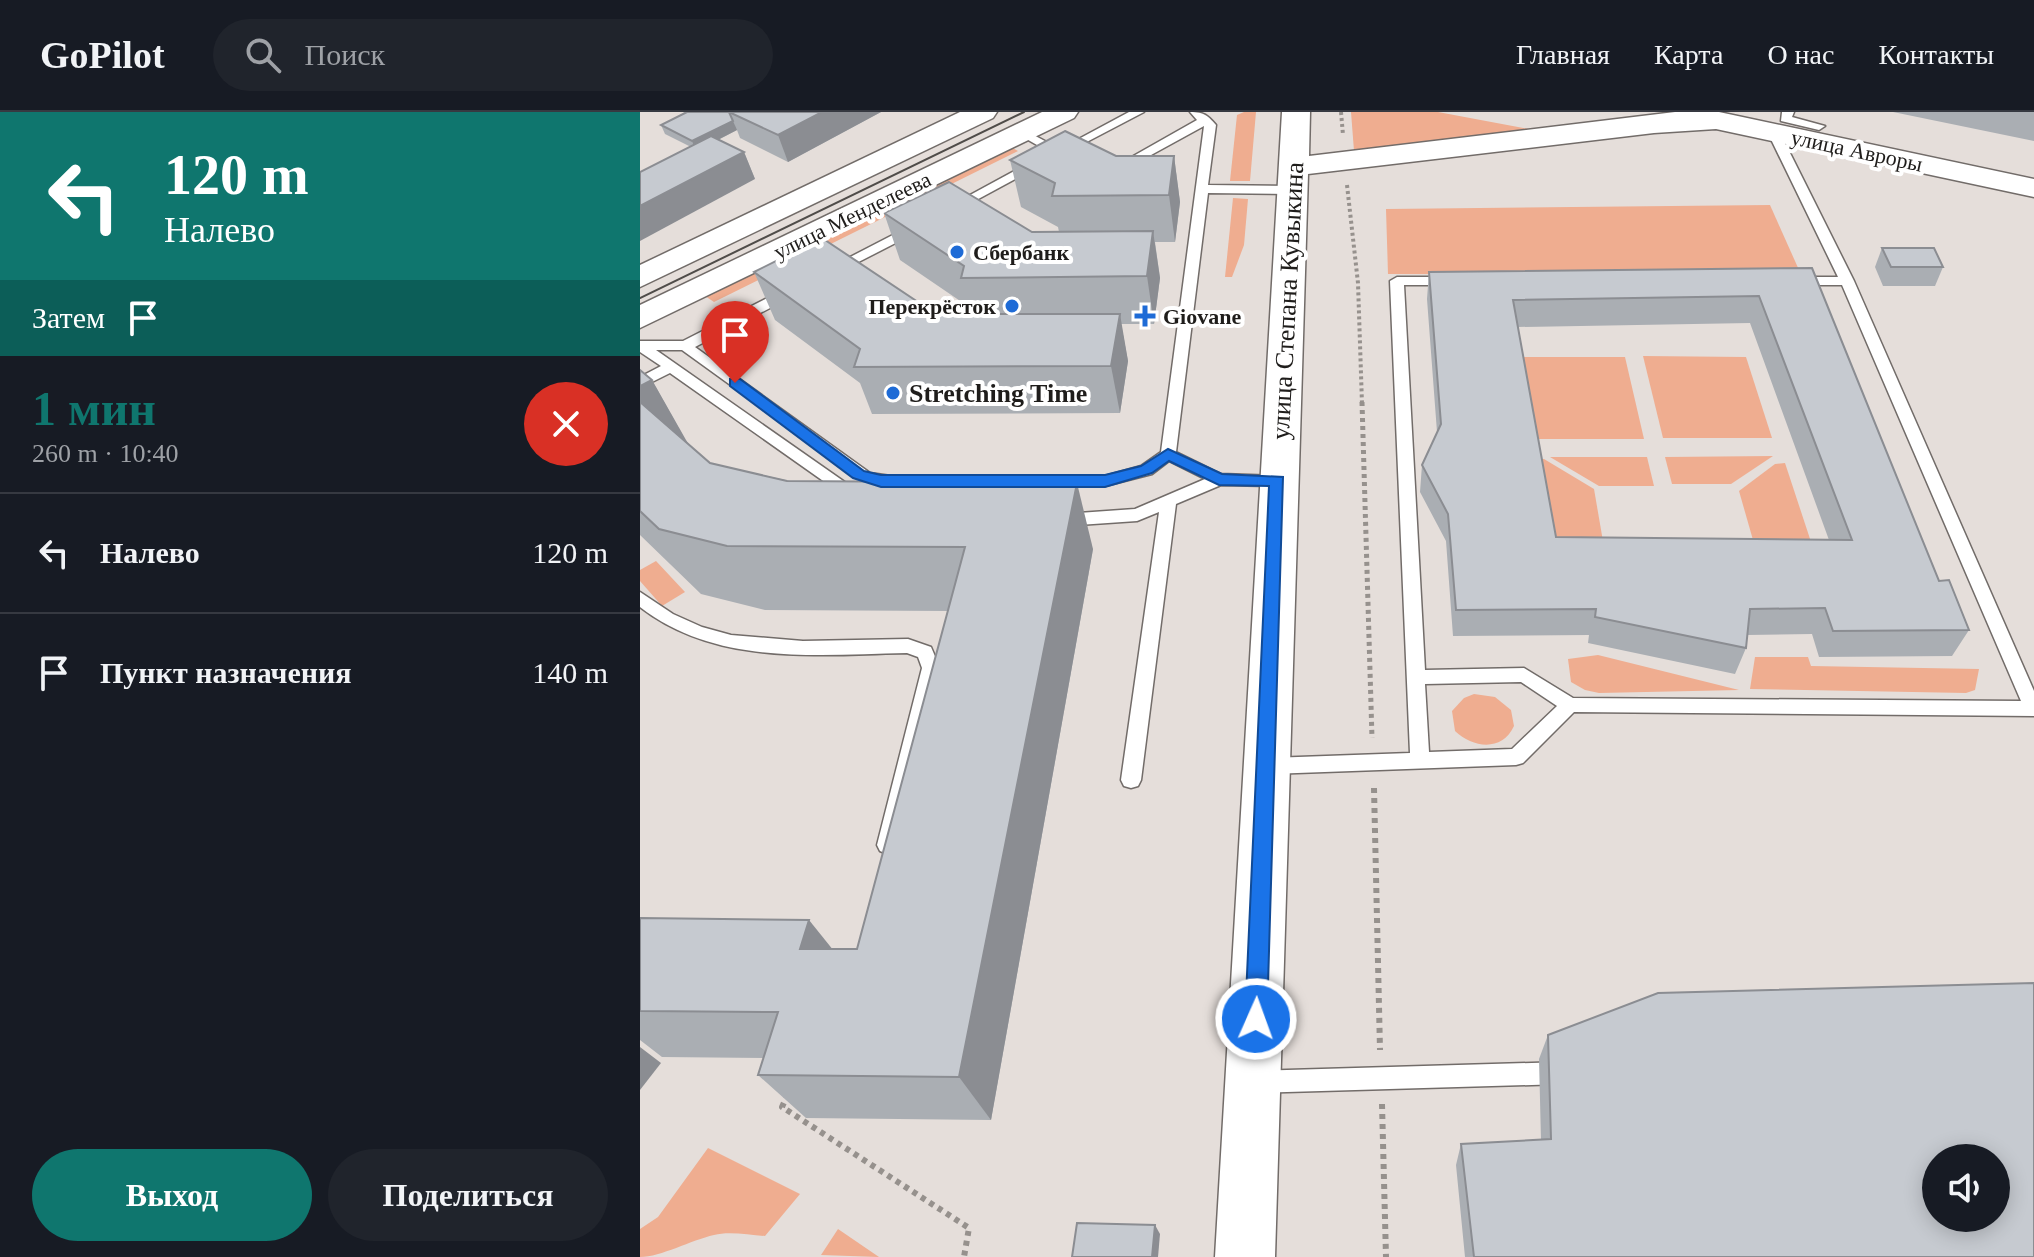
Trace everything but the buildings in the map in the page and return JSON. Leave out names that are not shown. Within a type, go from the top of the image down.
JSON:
[{"type":"main road","name":"улица Менделеева","points":[[640,277],[983,112]]},
{"type":"main road","name":"улица Менделеева","points":[[640,318],[1064,112]]},
{"type":"main road","name":"улица Степана Кувыкина","points":[[1245,1257],[1277,481],[1296,112]]},
{"type":"main road","name":"улица Авроры","points":[[1681,112],[1717,120],[1780,122],[2034,188]]},
{"type":"main road","points":[[1294,178],[1346,159],[1717,120]]},
{"type":"lane","points":[[823,275],[1138,112]]},
{"type":"lane","points":[[1816,133],[1824,112]]},
{"type":"lane","points":[[685,346],[858,474],[873,479],[1105,481],[1146,470],[1168,454],[1210,125],[1202,116],[1127,163]]},
{"type":"lane","points":[[1419,677],[1524,675],[1570,705],[2033,709],[1780,122]]},
{"type":"lane","points":[[1022,133],[1058,153]]},
{"type":"lane","points":[[1202,189],[1294,178]]},
{"type":"lane","points":[[1420,758],[1419,677],[1397,281],[1474,281]]},
{"type":"lane","points":[[1769,281],[1847,281]]},
{"type":"lane","points":[[810,282],[685,346],[640,345],[865,505]]},
{"type":"lane","points":[[640,383],[671,367]]},
{"type":"lane","points":[[1168,454],[1219,479],[1277,481]]},
{"type":"lane","points":[[1043,519],[1119,519],[1168,505],[1219,479]]},
{"type":"lane","points":[[1131,780],[1168,505]]},
{"type":"lane","points":[[640,598],[673,622],[740,642],[908,646],[925,652],[931,668],[896,797],[885,858]]},
{"type":"lane","points":[[1267,766],[1420,758],[1516,757],[1570,705]]},
{"type":"lane","points":[[1253,1082],[1581,1072]]},
{"type":"path","points":[[1341,112],[1358,283],[1386,1257]]},
{"type":"path","points":[[794,1082],[782,1107],[969,1228],[964,1257]]},
{"type":"shaded area","points":[[1256,112],[1250,181],[1230,181],[1237,115]]},
{"type":"shaded area","points":[[1351,112],[1438,112],[1540,131],[1354,151]]},
{"type":"shaded area","points":[[1009,146],[1018,151],[714,302],[705,296]]},
{"type":"shaded area","points":[[1233,198],[1248,199],[1244,245],[1232,277],[1225,277]]},
{"type":"shaded area","points":[[1770,205],[1799,270],[1792,275],[1388,274],[1386,209]]},
{"type":"shaded area","points":[[1643,356],[1746,357],[1772,438],[1663,438]]},
{"type":"shaded area","points":[[1522,357],[1625,357],[1644,439],[1534,439]]},
{"type":"shaded area","points":[[1773,456],[1731,484],[1672,484],[1665,457]]},
{"type":"shaded area","points":[[1550,457],[1647,457],[1654,486],[1599,486]]},
{"type":"shaded area","points":[[1538,459],[1544,459],[1594,489],[1605,553],[1552,553]]},
{"type":"shaded area","points":[[1785,463],[1815,554],[1757,554],[1739,491],[1775,464]]},
{"type":"shaded area","points":[[656,561],[685,592],[662,606],[640,581],[640,570]]},
{"type":"shaded area","points":[[1598,655],[1739,690],[1599,693],[1571,682],[1568,659]]},
{"type":"shaded area","points":[[1755,657],[1808,657],[1811,666],[1979,669],[1975,690],[1966,693],[1750,689]]},
{"type":"shaded area","points":[[1474,694],[1495,697],[1511,710],[1514,726],[1502,740],[1487,745],[1478,744],[1455,731],[1452,711],[1464,698]]},
{"type":"shaded area","points":[[708,1148],[800,1194],[765,1236],[720,1234],[640,1257],[640,1229],[658,1217]]},
{"type":"shaded area","points":[[838,1229],[879,1257],[821,1255]]},
{"type":"tram line","points":[[640,298],[1024,112]]},
{"type":"place","name":"Сбербанк","points":[[957,252]]},
{"type":"place","name":"Перекрёсток","points":[[1012,306]]},
{"type":"place","name":"Giovane","points":[[1145,316]]},
{"type":"place","name":"Stretching Time","points":[[893,393]]},
{"type":"route","points":[[735,383],[858,474],[881,481],[1105,481],[1146,470],[1168,454],[1219,479],[1277,481],[1256,1019]]}]
